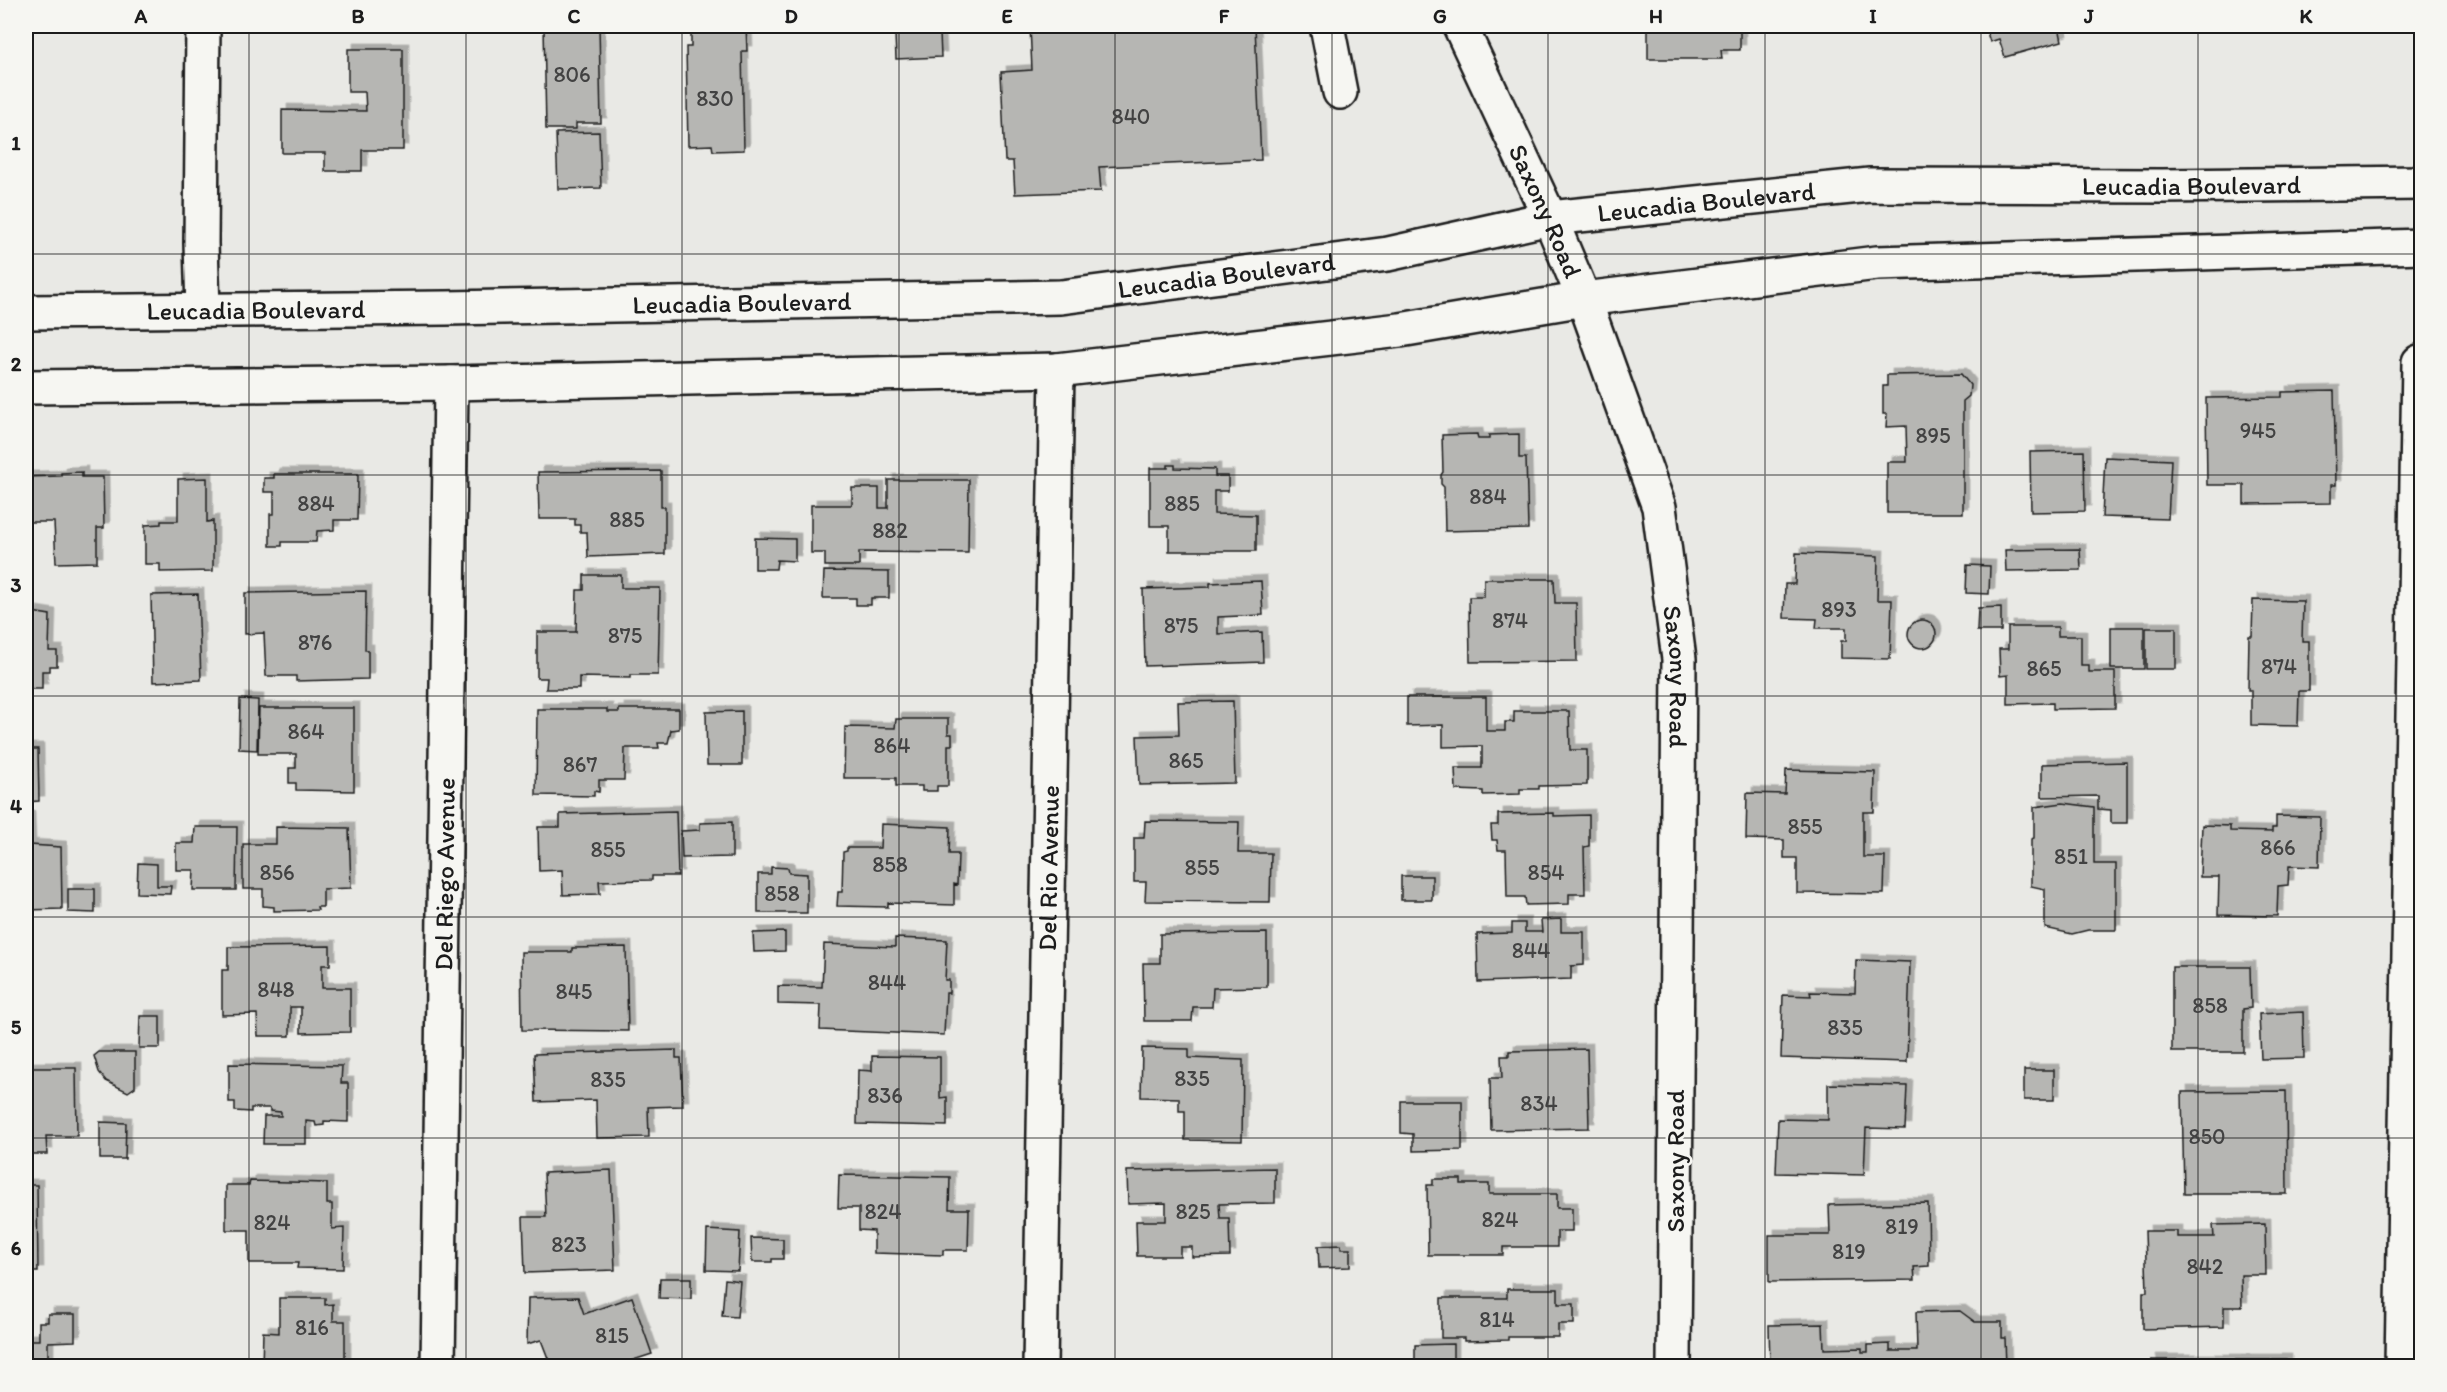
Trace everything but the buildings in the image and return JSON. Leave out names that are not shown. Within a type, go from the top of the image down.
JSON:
[{"type":"main road","points":[[203,26],[201,243],[203,310]]},
{"type":"main road","points":[[1327,26],[1340,92]]},
{"type":"main road","name":"Saxony Road","points":[[1460,26],[1551,218],[1584,298],[1659,507],[1678,659],[1674,1366]]},
{"type":"main road","name":"Leucadia Boulevard","points":[[26,312],[1061,297],[1388,254],[1551,218],[1870,185],[2162,186],[2421,183]]},
{"type":"main road","points":[[26,387],[451,383],[1057,370],[1400,330],[1584,298],[1877,263],[2421,246]]},
{"type":"main road","points":[[2402,1366],[2419,362]]},
{"type":"main road","name":"Del Rio Avenue","points":[[1040,1366],[1057,370]]},
{"type":"main road","name":"Del Riego Avenue","points":[[438,1366],[451,383]]}]
